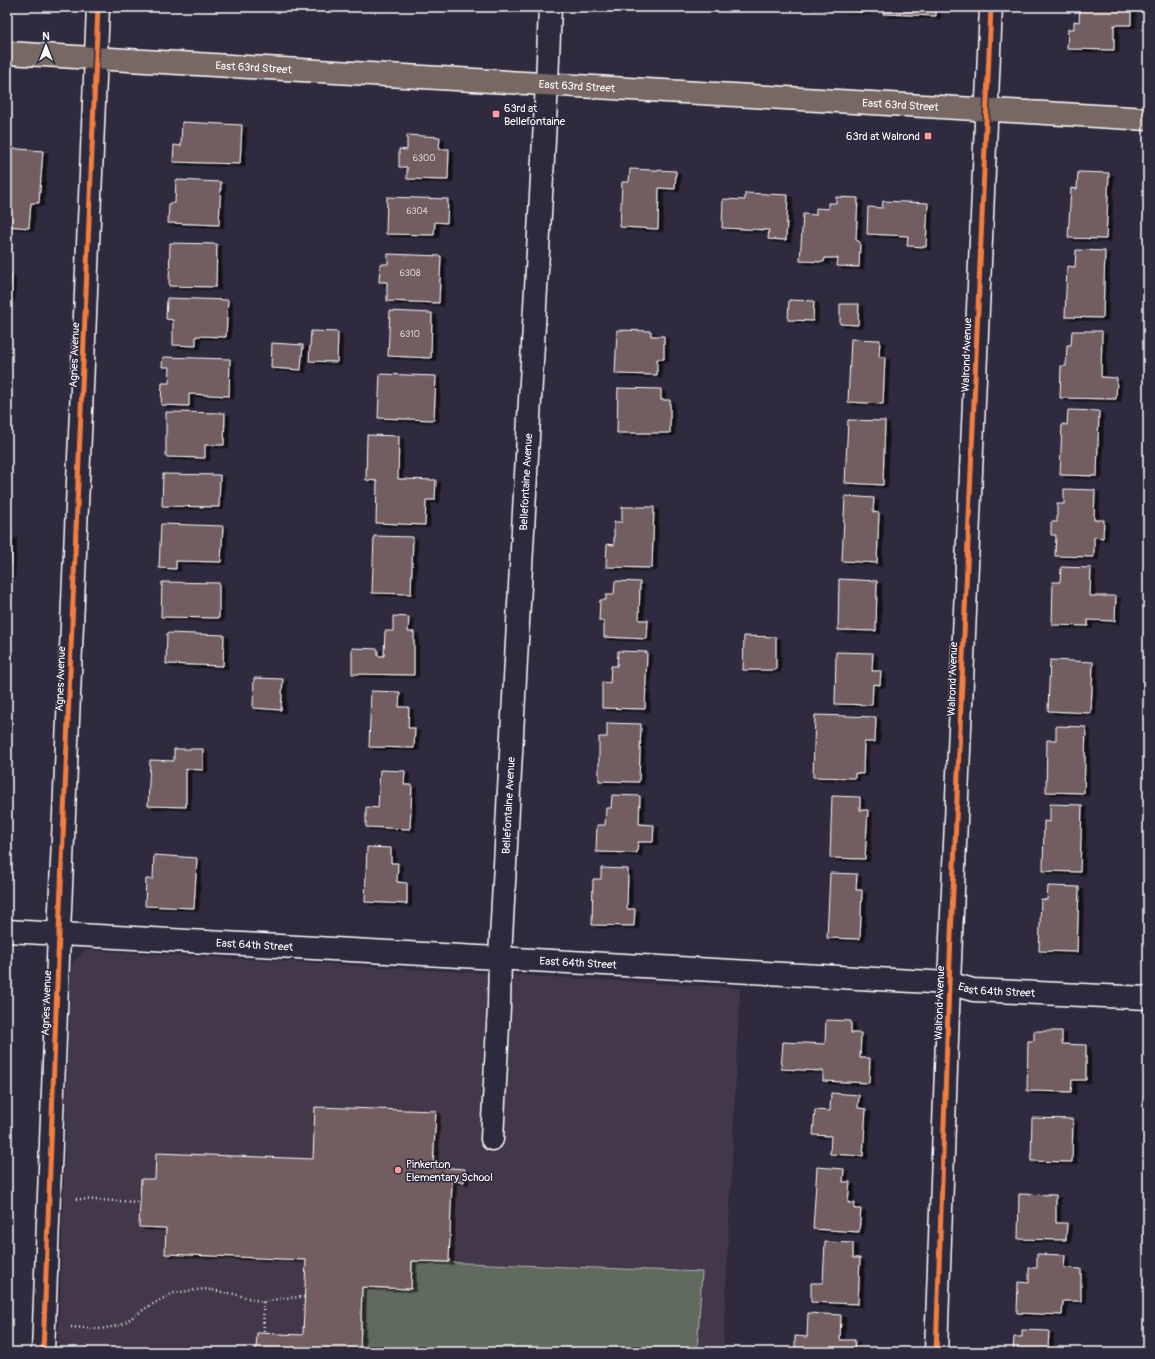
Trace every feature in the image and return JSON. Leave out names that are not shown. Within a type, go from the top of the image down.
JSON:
[{"type":"main road","name":"East 63rd Street","points":[[7,53],[1148,119]]},
{"type":"street","name":"Agnes Avenue","points":[[43,1352],[98,7]]},
{"type":"street","name":"Bellefontaine Avenue","points":[[492,1139],[499,1008],[500,957],[550,7]]},
{"type":"street","name":"Walrond Avenue","points":[[936,1352],[990,7]]},
{"type":"street","name":"East 64th Street","points":[[7,931],[950,983],[972,990],[1148,998]]},
{"type":"path","points":[[73,1199],[140,1202]]},
{"type":"path","points":[[68,1325],[68,1327],[101,1329],[121,1325],[146,1308],[173,1293],[205,1289],[234,1294],[263,1302],[282,1298],[304,1297]]},
{"type":"path","points":[[263,1302],[264,1333]]},
{"type":"shaded area","name":"Pinkerton Elementary School","points":[[85,950],[740,988],[723,1352],[58,1352],[71,965]]},
{"type":"green space","points":[[412,1261],[702,1272],[697,1352],[360,1352],[362,1287],[411,1289]]},
{"type":"building","points":[[745,7],[793,7],[793,9]]},
{"type":"building","points":[[814,7],[867,7],[866,12],[814,9]]},
{"type":"building","points":[[884,7],[936,7],[936,16],[883,14]]},
{"type":"building","points":[[1080,7],[1131,7],[1131,25],[1114,25],[1114,50],[1067,49],[1068,29],[1074,29],[1074,21],[1079,22]]},
{"type":"building","points":[[182,122],[242,125],[240,164],[173,162],[174,145],[181,146]]},
{"type":"building","points":[[407,135],[440,137],[439,149],[449,149],[448,180],[407,179],[407,167],[399,167],[399,149],[407,150]]},
{"type":"building","points":[[7,148],[43,151],[39,203],[31,203],[29,228],[7,226]]},
{"type":"building","points":[[630,169],[676,171],[675,189],[659,188],[658,229],[620,227],[622,182],[629,182]]},
{"type":"building","points":[[1078,172],[1109,173],[1106,239],[1068,238],[1071,188],[1077,189]]},
{"type":"building","points":[[176,180],[221,182],[219,225],[168,223],[169,203],[175,203]]},
{"type":"building","points":[[745,193],[788,195],[786,240],[768,239],[769,230],[722,228],[723,199],[745,200]]},
{"type":"building","points":[[387,197],[448,199],[447,223],[435,222],[434,235],[386,234]]},
{"type":"building","points":[[836,197],[858,198],[856,240],[860,242],[859,267],[837,266],[838,258],[825,258],[824,262],[800,261],[803,214],[816,215],[816,208],[828,209],[828,203],[836,203]]},
{"type":"building","points":[[883,201],[928,203],[926,247],[907,246],[908,236],[867,234],[868,207],[882,208]]},
{"type":"building","points":[[170,243],[217,244],[216,287],[169,286]]},
{"type":"building","points":[[1076,250],[1105,251],[1103,318],[1065,317],[1067,266],[1075,267]]},
{"type":"building","points":[[388,254],[441,256],[439,303],[387,301],[387,282],[379,282],[380,264],[388,264]]},
{"type":"building","points":[[7,275],[11,275],[10,299],[7,299]]},
{"type":"building","points":[[167,298],[228,300],[226,337],[196,336],[196,346],[173,345],[173,320],[166,319]]},
{"type":"building","points":[[789,300],[814,301],[813,321],[788,320]]},
{"type":"building","points":[[840,304],[859,304],[858,325],[840,324]]},
{"type":"building","points":[[390,311],[432,313],[431,358],[388,356]]},
{"type":"building","points":[[617,330],[651,331],[651,336],[664,336],[664,359],[657,359],[657,375],[615,374]]},
{"type":"building","points":[[311,331],[338,332],[337,362],[309,361]]},
{"type":"building","points":[[1072,331],[1102,331],[1101,377],[1117,378],[1116,399],[1060,398],[1061,366],[1066,366],[1067,345],[1071,345]]},
{"type":"building","points":[[851,339],[880,340],[879,357],[885,357],[883,404],[848,402]]},
{"type":"building","points":[[272,343],[303,345],[301,370],[271,368]]},
{"type":"building","points":[[163,357],[230,359],[229,396],[189,394],[189,406],[161,405],[162,383],[169,383],[170,367],[162,367]]},
{"type":"building","points":[[380,374],[436,376],[434,420],[378,418]]},
{"type":"building","points":[[618,388],[661,389],[661,400],[670,400],[670,433],[617,433]]},
{"type":"building","points":[[1068,410],[1099,411],[1097,476],[1060,475],[1062,424],[1067,425]]},
{"type":"building","points":[[166,412],[225,413],[224,445],[205,445],[205,458],[166,457]]},
{"type":"building","points":[[848,420],[885,421],[883,485],[845,483]]},
{"type":"building","points":[[367,435],[399,436],[398,479],[436,480],[435,500],[426,500],[425,525],[376,523],[377,481],[366,480]]},
{"type":"building","points":[[163,474],[220,475],[219,507],[162,506]]},
{"type":"building","points":[[1064,489],[1095,490],[1094,520],[1104,520],[1103,538],[1094,537],[1094,557],[1055,556],[1056,535],[1051,535],[1051,522],[1057,522],[1057,504],[1064,504]]},
{"type":"building","points":[[845,496],[874,498],[873,512],[879,513],[877,563],[842,561]]},
{"type":"building","points":[[622,507],[654,507],[652,568],[606,567],[607,544],[614,545],[614,522],[622,522]]},
{"type":"building","points":[[161,524],[223,526],[221,562],[176,561],[176,569],[159,568]]},
{"type":"building","points":[[7,536],[12,536],[10,576],[7,576]]},
{"type":"building","points":[[374,536],[413,537],[411,594],[372,593]]},
{"type":"building","points":[[1061,567],[1091,568],[1090,596],[1116,596],[1115,621],[1088,620],[1088,626],[1052,625],[1053,582],[1060,582]]},
{"type":"building","points":[[839,579],[877,581],[876,631],[838,630]]},
{"type":"building","points":[[615,581],[640,582],[639,620],[648,620],[647,639],[604,637],[604,621],[599,621],[600,600],[606,600],[606,595],[614,595]]},
{"type":"building","points":[[162,582],[219,583],[219,618],[161,617]]},
{"type":"building","points":[[393,616],[409,617],[408,632],[414,632],[414,675],[352,674],[352,648],[378,649],[378,656],[384,656],[385,631],[393,631]]},
{"type":"building","points":[[167,633],[224,635],[223,666],[166,664]]},
{"type":"building","points":[[744,636],[776,637],[776,670],[743,670]]},
{"type":"building","points":[[618,651],[647,652],[645,709],[602,708],[602,682],[610,683],[611,666],[617,666]]},
{"type":"building","points":[[836,652],[873,653],[872,671],[881,671],[880,685],[873,684],[872,705],[835,704]]},
{"type":"building","points":[[1050,660],[1093,662],[1091,713],[1048,711]]},
{"type":"building","points":[[254,678],[283,679],[281,710],[253,708]]},
{"type":"building","points":[[371,691],[400,692],[399,707],[409,707],[408,728],[415,728],[414,748],[369,747]]},
{"type":"building","points":[[815,715],[876,717],[875,742],[864,742],[863,774],[855,773],[855,778],[813,777]]},
{"type":"building","points":[[607,723],[641,724],[639,782],[599,781],[599,737],[607,737]]},
{"type":"building","points":[[1056,726],[1086,727],[1084,793],[1046,792],[1047,740],[1056,740]]},
{"type":"building","points":[[174,749],[203,749],[203,770],[186,769],[186,807],[148,806],[150,760],[174,761]]},
{"type":"building","points":[[380,770],[405,771],[404,785],[412,785],[410,829],[366,827],[366,807],[378,808]]},
{"type":"building","points":[[612,795],[640,796],[639,824],[654,825],[653,842],[638,842],[637,853],[596,852],[597,825],[605,825],[606,808],[611,808]]},
{"type":"building","points":[[832,796],[860,797],[860,810],[868,810],[865,859],[830,858]]},
{"type":"building","points":[[1050,804],[1082,805],[1080,872],[1043,871],[1044,821],[1050,822]]},
{"type":"building","points":[[367,847],[391,848],[391,863],[398,863],[397,882],[407,883],[407,904],[365,902]]},
{"type":"building","points":[[154,855],[197,858],[194,908],[145,906],[146,879],[153,879]]},
{"type":"building","points":[[601,868],[628,869],[627,909],[635,909],[634,926],[592,925],[593,879],[601,879]]},
{"type":"building","points":[[830,873],[857,874],[856,890],[862,890],[860,939],[827,938]]},
{"type":"building","points":[[1048,886],[1079,887],[1077,952],[1039,951],[1041,899],[1047,900]]},
{"type":"building","points":[[826,1020],[851,1021],[851,1033],[861,1033],[860,1058],[870,1058],[869,1083],[823,1081],[823,1071],[781,1069],[783,1042],[825,1044]]},
{"type":"building","points":[[1034,1031],[1062,1031],[1062,1044],[1086,1045],[1086,1080],[1072,1080],[1071,1092],[1027,1091],[1028,1041],[1034,1041]]},
{"type":"building","points":[[831,1093],[859,1095],[858,1108],[866,1109],[863,1156],[830,1154],[831,1136],[813,1135],[815,1110],[830,1111]]},
{"type":"building","points":[[315,1107],[436,1111],[433,1167],[465,1169],[464,1182],[452,1181],[449,1262],[412,1261],[411,1289],[362,1287],[360,1352],[256,1352],[257,1333],[303,1335],[306,1260],[165,1254],[166,1228],[139,1227],[141,1179],[155,1179],[156,1153],[313,1159]]},
{"type":"building","points":[[1032,1118],[1073,1119],[1072,1162],[1031,1161]]},
{"type":"building","points":[[817,1167],[844,1169],[843,1182],[850,1182],[848,1203],[855,1203],[854,1209],[861,1209],[859,1232],[813,1229]]},
{"type":"building","points":[[1019,1194],[1056,1195],[1056,1223],[1067,1223],[1066,1240],[1018,1239]]},
{"type":"building","points":[[825,1242],[853,1243],[853,1258],[860,1258],[858,1304],[811,1302],[811,1283],[823,1283]]},
{"type":"building","points":[[1037,1254],[1065,1255],[1064,1268],[1081,1269],[1081,1301],[1063,1301],[1062,1315],[1017,1313],[1018,1282],[1029,1283],[1029,1268],[1037,1268]]},
{"type":"building","points":[[808,1313],[841,1315],[840,1340],[855,1340],[854,1352],[795,1352],[795,1336],[807,1337]]},
{"type":"building","points":[[1022,1330],[1049,1331],[1048,1350],[1074,1350],[1074,1352],[1013,1352],[1014,1337],[1022,1337]]},
{"type":"cycle path","points":[[43,1352],[98,7]]},
{"type":"cycle path","points":[[936,1352],[949,983],[991,7]]},
{"type":"place","name":"63rd at Bellefontaine","points":[[496,114]]},
{"type":"place","name":"63rd at Walrond","points":[[928,136]]},
{"type":"place","name":"Pinkerton Elementary School","points":[[398,1170]]}]
